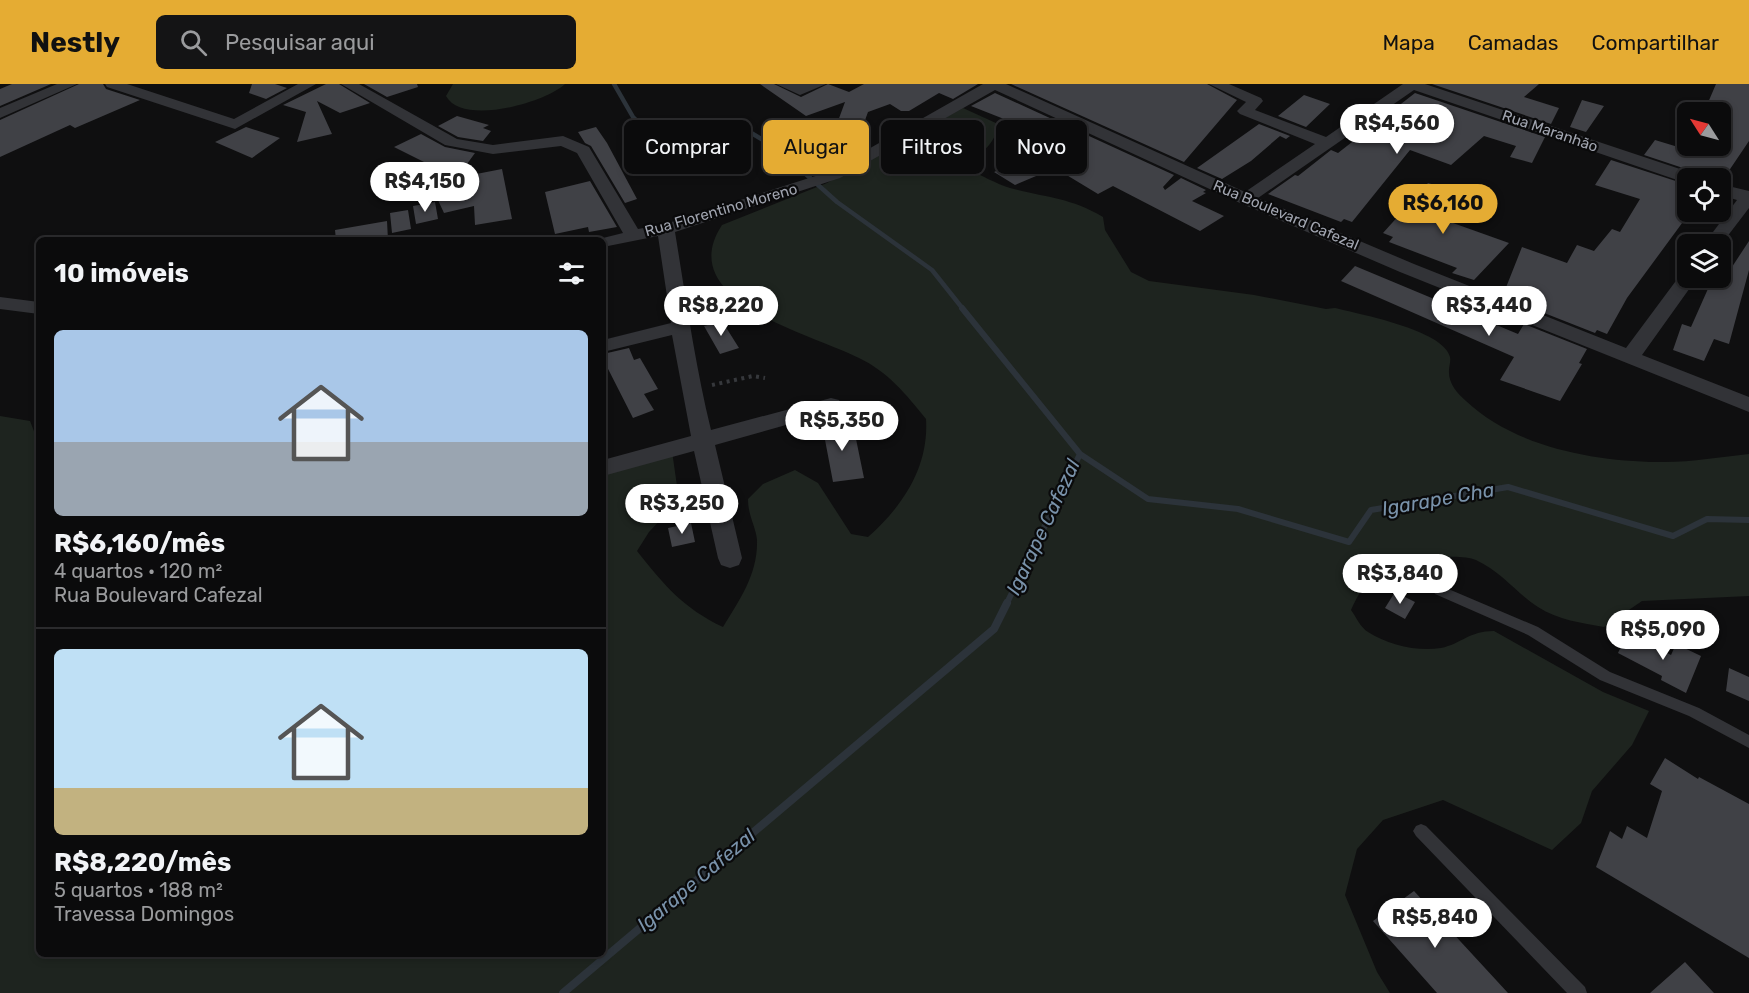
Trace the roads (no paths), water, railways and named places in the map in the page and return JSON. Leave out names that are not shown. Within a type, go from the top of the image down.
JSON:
[{"type":"street","points":[[0,113],[70,84]]},
{"type":"street","points":[[112,84],[230,123],[240,123],[309,84]]},
{"type":"street","points":[[348,84],[451,142],[468,148],[487,151],[563,141],[572,144],[583,150],[633,235]]},
{"type":"street","points":[[783,84],[800,91],[819,84]]},
{"type":"street","name":"Rua Florentino Moreno","points":[[606,241],[666,229],[834,175],[994,84]]},
{"type":"street","name":"Rua Boulevard Cafezal","points":[[994,84],[1246,199],[1749,405]]},
{"type":"street","points":[[1216,84],[1256,101],[1245,111],[1327,143]]},
{"type":"street","points":[[1246,199],[1412,84]]},
{"type":"street","name":"Rua Maranhão","points":[[1412,84],[1677,174]]},
{"type":"street","points":[[1721,234],[1748,198],[1731,193]]},
{"type":"street","points":[[666,229],[683,326],[690,386],[730,558]]},
{"type":"street","points":[[1630,357],[1681,288]]},
{"type":"street","points":[[0,303],[36,308]]},
{"type":"street","points":[[606,345],[683,326]]},
{"type":"street","points":[[606,467],[831,405]]},
{"type":"lane","points":[[1439,590],[1533,631],[1605,676],[1694,712],[1749,741]]},
{"type":"lane","points":[[1421,831],[1579,993]]},
{"type":"waterway","name":"Igarape Cafezal","points":[[614,84],[633,117],[653,137],[683,141],[708,127],[743,128],[778,149],[837,202],[932,270],[963,309]]},
{"type":"waterway","name":"Igarape Cafezal","points":[[962,308],[1080,454]]},
{"type":"waterway","name":"Igarape Cafezal","points":[[1006,605],[1080,454]]},
{"type":"waterway","name":"Igarape Cha","points":[[1080,454],[1148,499],[1238,509],[1349,542],[1371,510],[1508,487],[1673,536],[1707,519],[1749,520]]},
{"type":"waterway","name":"Igarape Cafezal","points":[[606,957],[994,629],[1006,605]]},
{"type":"waterway","name":"Igarape Cafezal","points":[[563,993],[606,957]]}]
